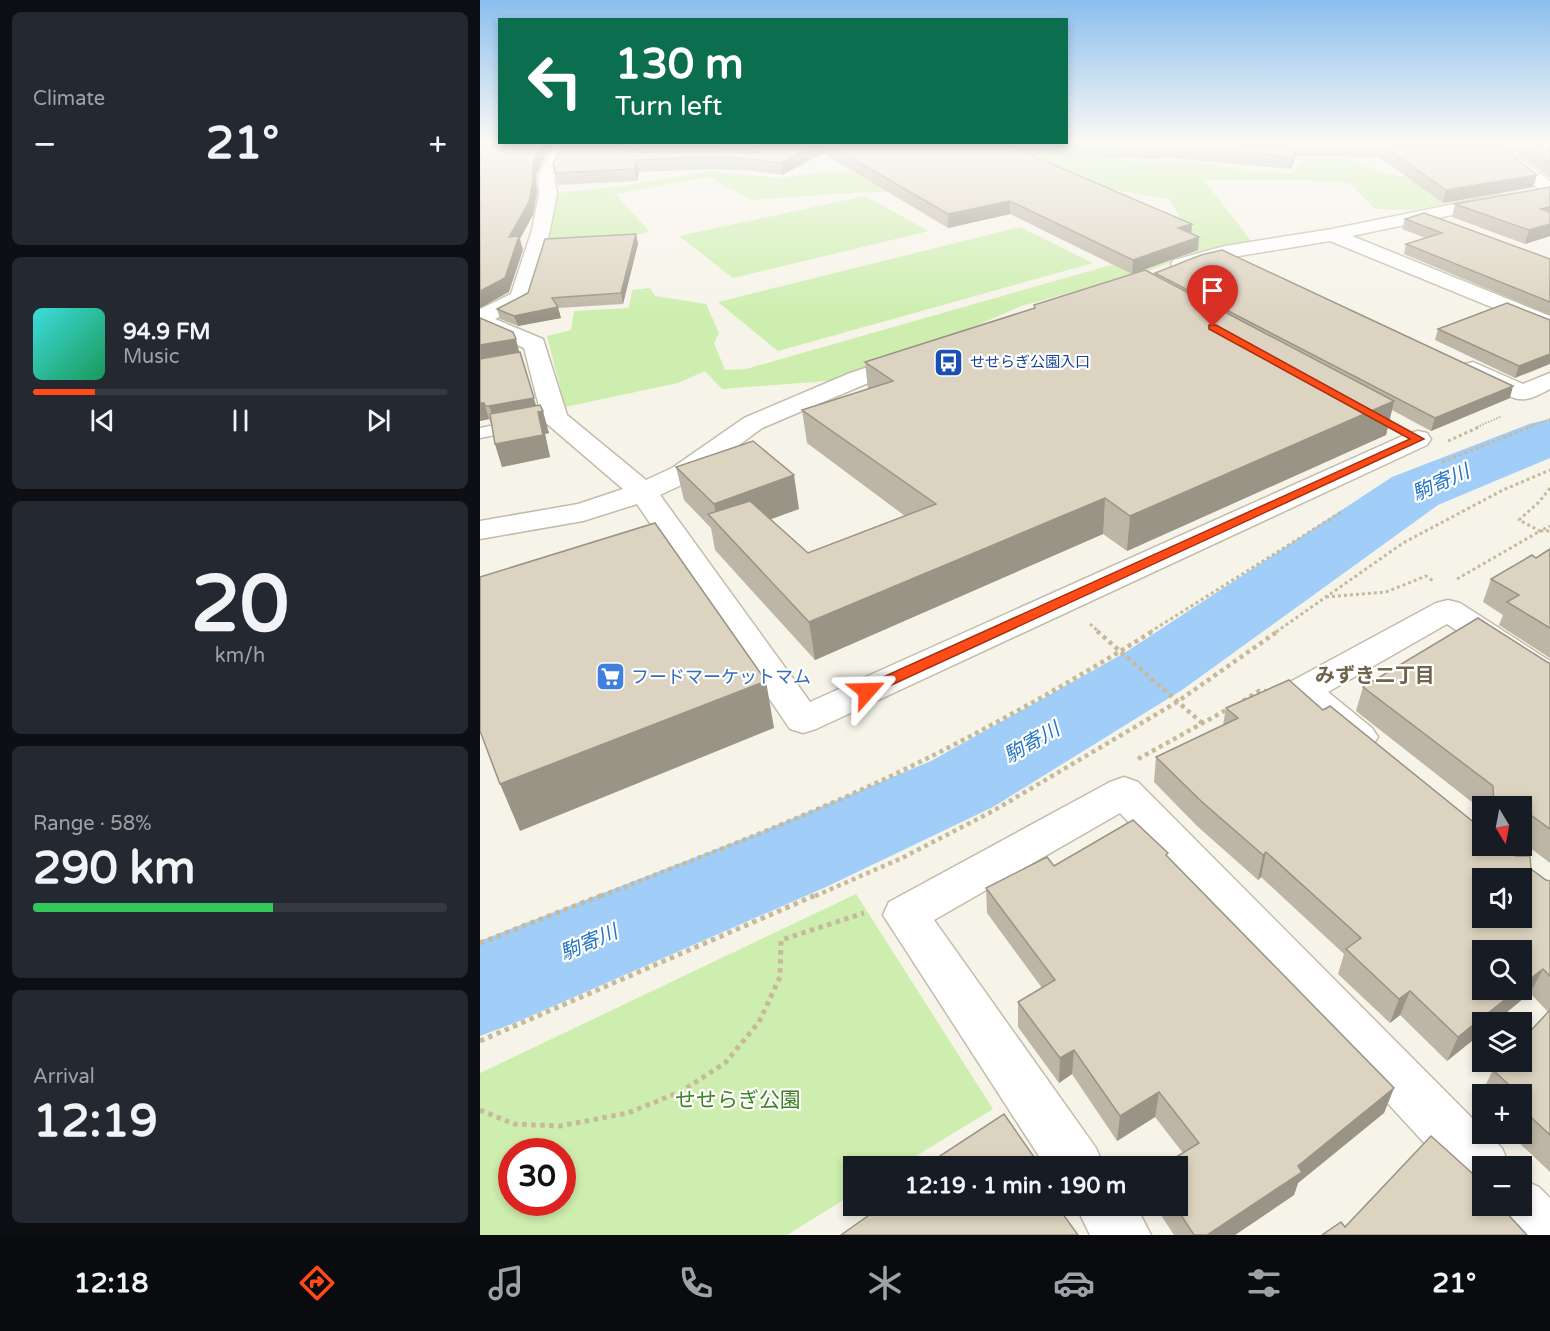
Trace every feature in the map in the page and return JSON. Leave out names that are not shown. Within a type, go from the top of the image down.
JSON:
[{"type":"street","points":[[480,320],[521,297],[541,230],[547,202]]},
{"type":"street","points":[[1166,271],[1192,260],[1225,252],[1332,235],[1493,202]]},
{"type":"street","points":[[1424,215],[1456,227]]},
{"type":"street","points":[[1332,235],[1550,324]]},
{"type":"street","points":[[1225,252],[1257,267]]},
{"type":"street","points":[[480,320],[535,344],[530,360],[544,420],[643,492],[803,720],[1408,434]]},
{"type":"street","points":[[480,530],[583,512],[643,492],[682,474],[753,423],[860,378],[927,355]]},
{"type":"street","points":[[1449,358],[1523,393],[1550,380]]},
{"type":"street","points":[[1383,756],[1303,691],[1445,598],[1550,677]]},
{"type":"street","points":[[1069,1156],[905,915],[1124,792],[1472,1156]]},
{"type":"street","points":[[1111,1216],[1123,1235]]},
{"type":"street","points":[[1530,1216],[1548,1235]]},
{"type":"lane","points":[[480,433],[544,420]]},
{"type":"path","points":[[1408,434],[1434,447],[1538,400],[1523,393]]},
{"type":"path","points":[[1440,463],[1550,419]]},
{"type":"path","points":[[480,1041],[902,858],[993,811],[1177,702],[1403,543],[1494,495],[1550,470]]},
{"type":"path","points":[[1550,488],[1539,502],[1519,520],[1540,531],[1550,531]]},
{"type":"path","points":[[480,943],[820,807],[944,750],[1042,698],[1344,510]]},
{"type":"path","points":[[1324,597],[1386,592],[1426,576],[1445,598],[1550,526]]},
{"type":"path","points":[[1088,622],[1202,723]]},
{"type":"path","points":[[1240,702],[1259,692],[1303,691]]},
{"type":"path","points":[[1124,792],[1134,761],[1230,707]]},
{"type":"path","points":[[480,1110],[513,1124],[560,1126],[628,1113],[682,1091],[725,1063],[759,1022],[780,976],[781,940],[854,918],[875,906]]},
{"type":"green space","points":[[556,202],[622,202],[649,231],[642,234],[545,240]]},
{"type":"green space","points":[[839,202],[875,202],[929,231],[733,278],[679,236]]},
{"type":"green space","points":[[1171,202],[1221,202],[1252,242],[1229,245],[1182,258],[1146,272],[1021,306],[900,360],[839,380],[722,389],[705,371],[678,383],[565,407],[547,336],[571,330],[574,311],[629,308],[632,290],[650,288],[655,296],[706,304],[719,333],[714,343],[725,370],[746,369],[1195,241]]},
{"type":"green space","points":[[1368,202],[1459,202],[1414,210],[1375,209]]},
{"type":"green space","points":[[1020,227],[1093,263],[778,351],[718,302]]},
{"type":"green space","name":"せせらぎ公園","points":[[856,894],[993,1109],[916,1156],[843,1156],[843,1200],[787,1235],[480,1235],[480,1073]]},
{"type":"building","points":[[480,202],[529,202],[509,237],[519,236],[505,278],[480,291]]},
{"type":"building","points":[[927,202],[1007,202],[948,214]]},
{"type":"building","points":[[1011,202],[1140,202],[1192,224],[1178,228],[1199,237],[1133,260]]},
{"type":"building","points":[[1468,202],[1550,202],[1550,207],[1541,209],[1550,212],[1550,224],[1529,230],[1455,204]]},
{"type":"building","points":[[1424,213],[1550,259],[1550,302],[1406,244],[1442,233],[1405,219]]},
{"type":"building","points":[[636,234],[621,293],[552,298],[558,307],[514,316],[497,309],[528,293],[545,239]]},
{"type":"building","points":[[1222,250],[1513,386],[1435,418],[1155,273],[1201,255]]},
{"type":"building","points":[[1145,270],[1394,401],[1130,516],[1105,498],[809,622],[708,514],[750,501],[808,553],[936,504],[802,410],[893,381],[865,362]]},
{"type":"building","points":[[1507,303],[1550,320],[1550,354],[1519,366],[1438,329]]},
{"type":"building","points":[[480,318],[513,332],[516,339],[480,345]]},
{"type":"building","points":[[520,352],[534,398],[489,406],[480,403],[480,359]]},
{"type":"building","points":[[540,405],[543,411],[538,412],[543,435],[495,444],[490,414]]},
{"type":"building","points":[[753,441],[794,475],[714,504],[676,467]]},
{"type":"building","name":"フードマーケットマム","points":[[655,523],[766,681],[500,784],[480,731],[480,577]]},
{"type":"building","points":[[1550,549],[1550,628],[1507,602],[1519,595],[1491,579],[1532,555],[1536,558]]},
{"type":"building","points":[[1478,618],[1550,663],[1550,829],[1532,816],[1532,796],[1493,796],[1493,786],[1363,687]]},
{"type":"building","points":[[1289,680],[1323,710],[1330,706],[1472,821],[1472,856],[1530,856],[1531,868],[1472,868],[1472,928],[1532,928],[1532,870],[1550,881],[1550,976],[1543,969],[1532,978],[1532,940],[1472,940],[1472,1000],[1504,1000],[1489,1012],[1472,1012],[1472,1026],[1458,1037],[1410,991],[1399,999],[1346,949],[1361,938],[1266,852],[1263,855],[1201,801],[1156,757],[1238,718],[1226,708]]},
{"type":"building","points":[[1133,820],[1168,853],[1166,855],[1394,1088],[1298,1166],[1302,1172],[1207,1235],[1194,1235],[1182,1216],[1188,1216],[1188,1156],[1178,1156],[1199,1143],[1159,1092],[1120,1116],[1074,1050],[1060,1058],[1018,1002],[1055,980],[986,888],[1047,857],[1054,866]]},
{"type":"building","points":[[1550,1010],[1550,1135],[1532,1118],[1532,1084],[1508,1084],[1495,1072],[1532,1072],[1532,1029]]},
{"type":"building","points":[[1004,1114],[1033,1156],[940,1156]]},
{"type":"building","points":[[1431,1136],[1472,1173],[1472,1216],[1509,1216],[1527,1235],[1322,1235],[1341,1222],[1345,1227]]},
{"type":"building","points":[[868,1216],[1064,1216],[1078,1235],[841,1235]]},
{"type":"waterway","name":"駒寄川","points":[[480,989],[792,860],[962,784],[1154,671],[1415,491],[1550,437]]},
{"type":"place","name":"せせらぎ公園入口","points":[[949,362]]},
{"type":"place","name":"フードマーケットマム","points":[[610,677]]},
{"type":"district","name":"みずき二丁目","points":[[1375,676]]},
{"type":"route","points":[[867,691],[1418,439],[1213,327]]}]
